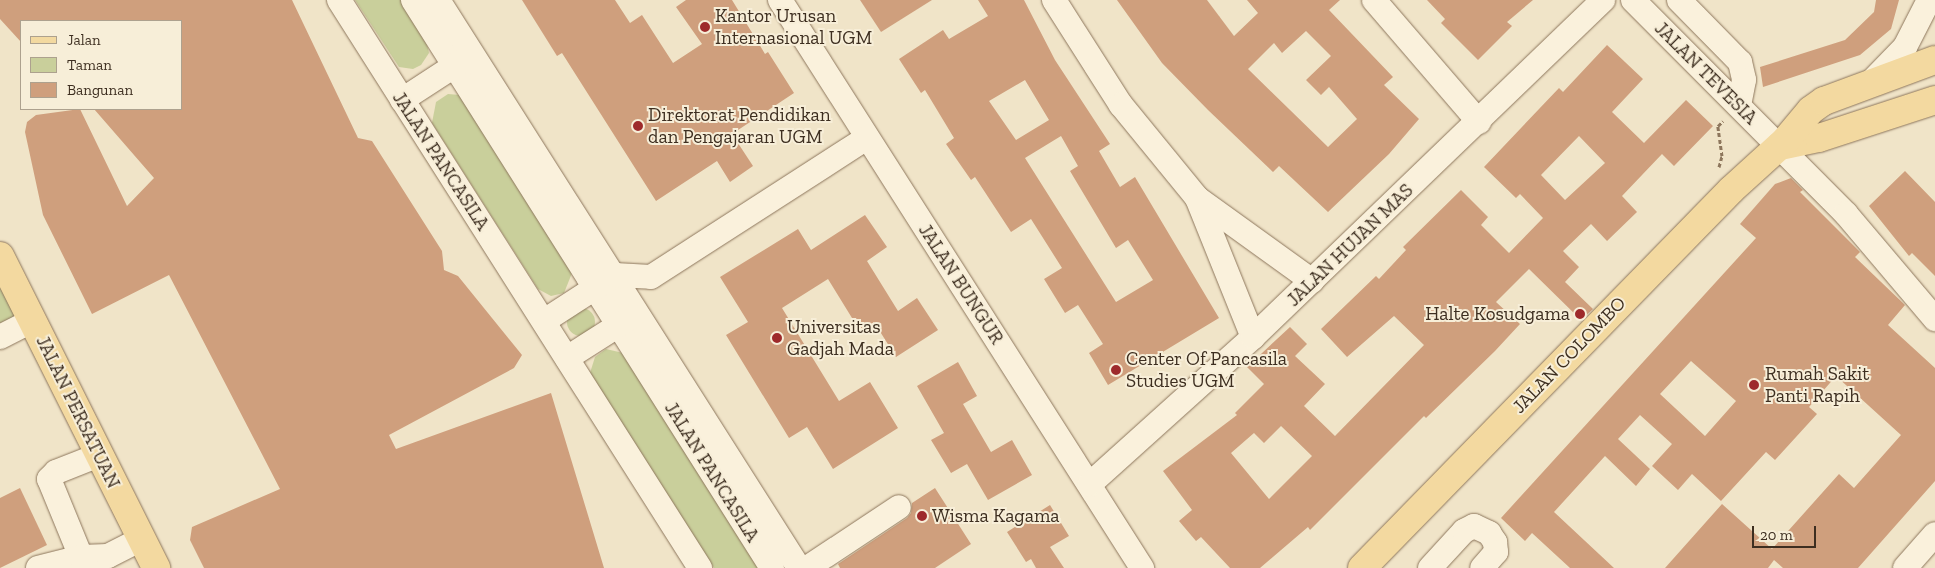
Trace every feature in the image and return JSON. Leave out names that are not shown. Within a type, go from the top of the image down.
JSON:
[{"type":"main road","name":"JALAN COLOMBO","points":[[1362,568],[1677,244],[1750,172],[1780,146],[1816,105],[1935,60]]},
{"type":"main road","name":"JALAN COLOMBO","points":[[1780,146],[1824,136],[1935,100]]},
{"type":"main road","name":"JALAN PERSATUAN","points":[[0,256],[156,568]]},
{"type":"street","name":"JALAN PANCASILA","points":[[339,0],[700,568]]},
{"type":"street","name":"JALAN PANCASILA","points":[[414,0],[464,60],[606,281],[728,476],[772,568]]},
{"type":"street","points":[[402,100],[464,60],[438,0]]},
{"type":"street","name":"JALAN BUNGUR","points":[[780,0],[1142,568]]},
{"type":"street","points":[[1054,0],[1121,105],[1197,198],[1312,281]]},
{"type":"street","points":[[1374,0],[1479,122]]},
{"type":"street","name":"JALAN HUJAN MAS","points":[[1090,484],[1253,337],[1479,122],[1603,0]]},
{"type":"street","name":"JALAN TEVESIA","points":[[1633,0],[1846,214],[1935,319]]},
{"type":"street","points":[[1679,0],[1740,62],[1744,80],[1739,106]]},
{"type":"street","points":[[1867,85],[1887,69],[1906,47],[1929,0]]},
{"type":"street","points":[[544,321],[606,281],[651,277],[867,138]]},
{"type":"street","points":[[1197,198],[1253,337]]},
{"type":"street","points":[[567,358],[629,318],[651,277]]},
{"type":"street","points":[[0,337],[32,321]]},
{"type":"street","points":[[81,557],[49,480],[56,472],[98,455]]},
{"type":"street","points":[[728,476],[800,568]]},
{"type":"street","points":[[807,568],[899,507]]},
{"type":"street","points":[[1430,568],[1464,531],[1474,526],[1490,533],[1495,542],[1496,552],[1482,568]]},
{"type":"street","points":[[1905,568],[1935,534]]},
{"type":"street","points":[[38,568],[81,557],[108,556],[141,539]]},
{"type":"path","points":[[1718,170],[1722,156],[1718,126],[1739,106]]},
{"type":"green space","points":[[355,0],[401,0],[426,40],[429,53],[421,65],[413,69],[399,67]]},
{"type":"green space","points":[[448,94],[460,95],[572,273],[564,293],[551,296],[538,289],[432,123],[436,102]]},
{"type":"green space","points":[[0,274],[19,316],[0,325]]},
{"type":"green space","points":[[581,308],[591,312],[595,322],[591,332],[581,336],[571,332],[567,322],[571,312]]},
{"type":"green space","points":[[606,349],[623,353],[759,568],[714,568],[590,373],[595,357]]},
{"type":"building","points":[[0,0],[292,0],[358,138],[372,141],[442,251],[444,270],[458,276],[522,355],[514,368],[389,435],[396,449],[551,393],[604,568],[204,568],[190,540],[192,527],[280,489],[169,275],[92,314],[43,215],[25,132],[27,122],[36,115],[80,110],[127,206],[154,178],[95,110],[182,110],[182,20],[20,20],[20,41],[0,19]]},
{"type":"building","points":[[522,0],[615,0],[630,23],[642,15],[673,63],[702,44],[676,7],[686,0],[732,0],[765,54],[768,52],[794,93],[732,134],[753,166],[730,182],[717,161],[656,201],[562,53],[557,56]]},
{"type":"building","points":[[860,0],[932,0],[881,32]]},
{"type":"building","points":[[978,0],[1024,0],[1055,60],[1110,144],[1099,151],[1120,187],[1135,177],[1219,318],[1108,385],[1089,353],[1103,344],[1078,305],[1065,313],[1044,279],[1062,268],[1031,219],[1011,232],[975,177],[971,180],[946,144],[954,138],[925,90],[921,93],[899,59],[943,30],[949,39],[988,16]],"holes":[[[1025,80],[1049,120],[1016,140],[989,101]],[[1061,136],[1078,166],[1070,171],[1116,248],[1128,240],[1153,280],[1116,302],[1025,158]]]},
{"type":"building","points":[[1117,0],[1207,0],[1234,36],[1258,13],[1247,0],[1340,0],[1329,10],[1393,77],[1384,85],[1419,119],[1389,154],[1328,212],[1279,166],[1273,172],[1162,63]],"holes":[[[1306,31],[1331,56],[1306,80],[1321,95],[1329,87],[1357,119],[1328,147],[1248,69],[1274,43],[1282,53]]]},
{"type":"building","points":[[1427,0],[1533,0],[1507,22],[1512,26],[1478,60],[1441,23],[1445,19]]},
{"type":"building","points":[[1876,0],[1899,0],[1891,29],[1860,55],[1763,87],[1760,67],[1845,40],[1874,12]]},
{"type":"building","points":[[1607,45],[1643,79],[1612,112],[1644,143],[1686,100],[1713,126],[1674,166],[1662,154],[1622,196],[1637,212],[1607,241],[1591,224],[1563,251],[1579,267],[1565,282],[1593,309],[1581,320],[1529,269],[1496,302],[1520,324],[1495,351],[1426,418],[1424,416],[1310,530],[1308,527],[1260,568],[1230,568],[1201,537],[1196,541],[1179,521],[1192,510],[1163,471],[1237,415],[1235,413],[1264,384],[1247,367],[1290,327],[1307,344],[1295,356],[1325,384],[1304,406],[1335,436],[1424,345],[1394,316],[1347,357],[1321,329],[1376,276],[1379,279],[1406,250],[1403,247],[1461,190],[1488,217],[1481,225],[1509,253],[1543,218],[1520,194],[1516,198],[1484,167],[1559,88],[1563,92]],"holes":[[[1579,136],[1605,163],[1565,200],[1541,175]],[[1281,426],[1312,456],[1269,499],[1231,453],[1254,433],[1264,443]]]},
{"type":"building","points":[[1905,171],[1935,202],[1935,276],[1912,253],[1909,256],[1869,206]]},
{"type":"building","points":[[1791,178],[1803,190],[1800,192],[1860,252],[1855,257],[1905,305],[1888,325],[1935,368],[1935,481],[1858,568],[1783,568],[1774,560],[1768,568],[1665,568],[1722,504],[1772,549],[1839,474],[1854,488],[1901,435],[1836,376],[1809,407],[1817,414],[1775,460],[1766,452],[1721,501],[1692,474],[1678,490],[1652,466],[1672,444],[1640,415],[1618,439],[1650,469],[1636,486],[1605,456],[1554,512],[1614,568],[1570,568],[1532,533],[1525,541],[1501,518],[1756,238],[1740,224],[1775,184]],"holes":[[[1691,361],[1736,401],[1705,436],[1660,394]]]},
{"type":"building","points":[[865,215],[887,247],[867,261],[898,311],[917,298],[938,330],[896,357],[874,322],[860,331],[828,279],[782,308],[839,401],[870,382],[898,428],[833,469],[807,427],[789,438],[726,335],[748,322],[720,277],[798,229],[811,250]]},
{"type":"building","points":[[958,362],[977,396],[963,404],[991,452],[1012,440],[1032,475],[988,500],[967,464],[951,473],[931,440],[944,433],[917,386]]},
{"type":"building","points":[[20,488],[47,545],[0,568],[0,498]]},
{"type":"building","name":"Wisma Kagama","points":[[935,488],[971,544],[935,568],[840,568],[838,564],[907,518],[911,513],[912,503]]},
{"type":"building","points":[[1050,505],[1069,536],[1050,547],[1064,568],[1036,568],[1031,559],[1026,562],[1007,532]]},
{"type":"place","name":"Kantor Urusan Internasional UGM","points":[[705,27]]},
{"type":"place","name":"Direktorat Pendidikan dan Pengajaran UGM","points":[[638,126]]},
{"type":"place","name":"Halte Kosudgama","points":[[1580,314]]},
{"type":"place","name":"Universitas Gadjah Mada","points":[[777,338]]},
{"type":"place","name":"Center Of Pancasila Studies UGM","points":[[1116,370]]},
{"type":"place","name":"Rumah Sakit Panti Rapih","points":[[1754,385]]},
{"type":"place","name":"Wisma Kagama","points":[[922,516]]}]
